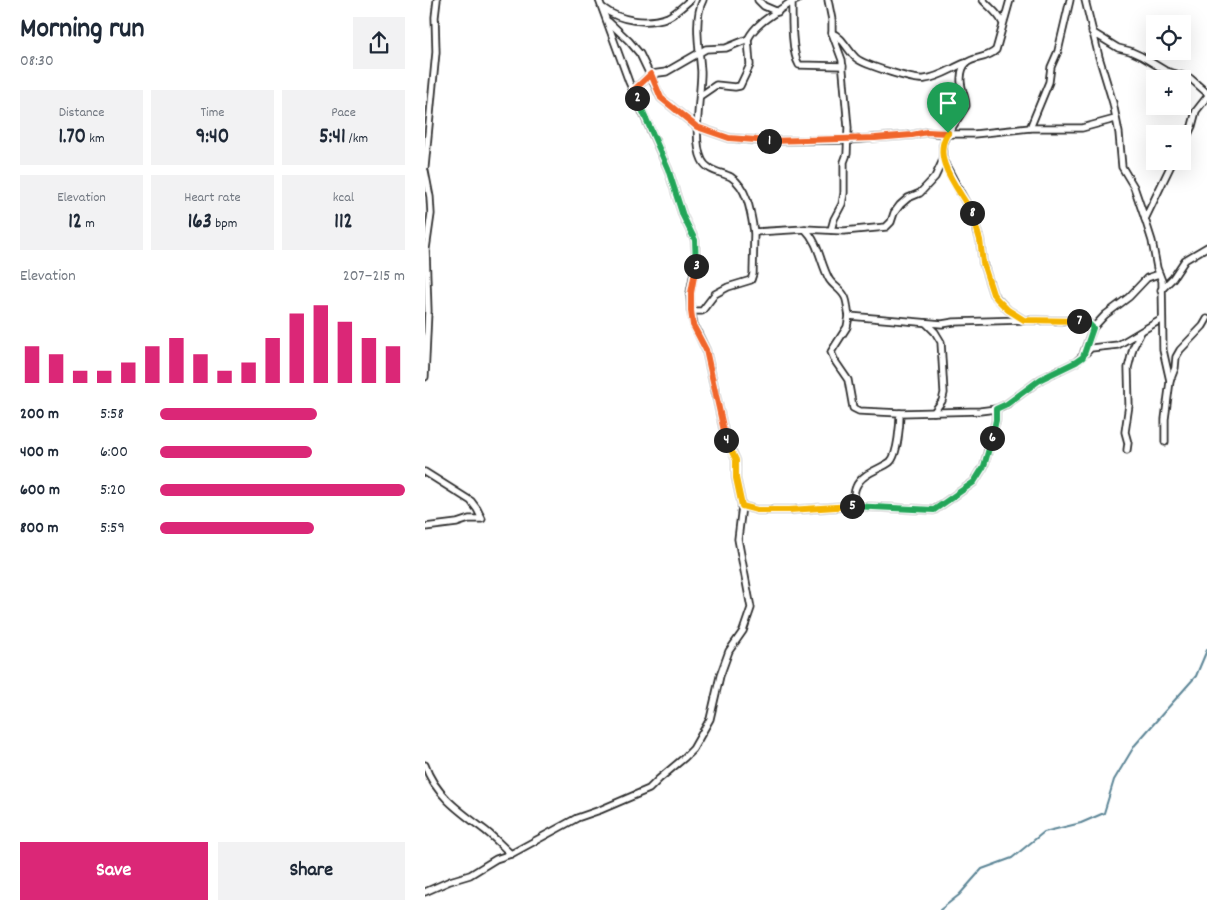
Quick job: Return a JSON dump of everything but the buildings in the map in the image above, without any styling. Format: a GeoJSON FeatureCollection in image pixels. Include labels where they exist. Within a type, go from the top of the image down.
{"type":"FeatureCollection","features":[{"type":"Feature","properties":{"kind":"street"},"geometry":{"type":"LineString","coordinates":[[425,166],[436,52],[435,18],[437,0]]}},
{"type":"Feature","properties":{"kind":"street"},"geometry":{"type":"LineString","coordinates":[[425,892],[470,875],[577,818],[649,789],[685,758],[693,749],[710,719],[720,676],[729,651],[743,631],[751,608],[738,539],[742,506],[736,478],[736,460],[725,436],[706,350],[693,325],[691,293],[696,262],[695,240],[683,216],[668,169],[633,91],[599,0]]}},
{"type":"Feature","properties":{"kind":"street"},"geometry":{"type":"LineString","coordinates":[[602,6],[611,14],[621,18],[650,20],[667,17],[678,11],[690,0]]}},
{"type":"Feature","properties":{"kind":"street"},"geometry":{"type":"LineString","coordinates":[[691,311],[702,311],[715,294],[728,287],[751,280],[753,274],[754,232],[748,204],[741,187],[731,178],[706,166],[701,160],[697,127],[701,72],[699,12],[703,0]]}},
{"type":"Feature","properties":{"kind":"street"},"geometry":{"type":"LineString","coordinates":[[758,0],[764,6],[778,12]]}},
{"type":"Feature","properties":{"kind":"street"},"geometry":{"type":"LineString","coordinates":[[700,96],[717,85],[739,86],[750,65],[748,39],[752,31],[793,0]]}},
{"type":"Feature","properties":{"kind":"street"},"geometry":{"type":"LineString","coordinates":[[793,0],[793,38],[799,65],[843,66]]}},
{"type":"Feature","properties":{"kind":"street"},"geometry":{"type":"LineString","coordinates":[[828,0],[832,20],[832,33],[843,66],[848,140],[847,154],[844,162],[842,204],[834,219],[831,230]]}},
{"type":"Feature","properties":{"kind":"street"},"geometry":{"type":"LineString","coordinates":[[983,0],[1001,18],[1002,22]]}},
{"type":"Feature","properties":{"kind":"street"},"geometry":{"type":"LineString","coordinates":[[832,33],[837,35],[853,56],[862,62],[915,79],[925,79],[993,53],[996,50],[1002,22],[1010,0]]}},
{"type":"Feature","properties":{"kind":"street"},"geometry":{"type":"LineString","coordinates":[[1030,128],[1049,82],[1051,67],[1058,51],[1070,0]]}},
{"type":"Feature","properties":{"kind":"street"},"geometry":{"type":"LineString","coordinates":[[1085,0],[1092,32],[1110,90],[1119,133],[1122,167],[1134,187],[1145,219],[1161,281],[1163,350],[1170,381]]}},
{"type":"Feature","properties":{"kind":"street"},"geometry":{"type":"LineString","coordinates":[[608,21],[629,40],[640,54],[661,98],[697,127],[729,138],[745,140],[848,140],[927,132],[974,134],[1030,128],[1082,128],[1115,119]]}},
{"type":"Feature","properties":{"kind":"street"},"geometry":{"type":"LineString","coordinates":[[1092,32],[1118,48],[1141,56],[1166,71],[1190,78],[1207,93]]}},
{"type":"Feature","properties":{"kind":"street"},"geometry":{"type":"LineString","coordinates":[[633,91],[651,74],[666,72],[699,52],[706,49],[726,48],[748,39]]}},
{"type":"Feature","properties":{"kind":"street"},"geometry":{"type":"LineString","coordinates":[[754,232],[805,229],[844,231],[886,227],[891,222],[894,213],[900,205],[908,198],[920,193],[935,177],[943,160],[943,145],[948,133],[966,106],[961,86],[962,68],[965,63]]}},
{"type":"Feature","properties":{"kind":"street"},"geometry":{"type":"LineString","coordinates":[[1191,128],[1196,111],[1207,98]]}},
{"type":"Feature","properties":{"kind":"street"},"geometry":{"type":"LineString","coordinates":[[943,160],[972,214],[980,240],[983,263],[993,294],[1008,310],[1024,320]]}},
{"type":"Feature","properties":{"kind":"street"},"geometry":{"type":"LineString","coordinates":[[1145,219],[1169,170]]}},
{"type":"Feature","properties":{"kind":"street"},"geometry":{"type":"LineString","coordinates":[[425,171],[431,214],[426,249],[428,311],[425,377]]}},
{"type":"Feature","properties":{"kind":"street"},"geometry":{"type":"LineString","coordinates":[[805,229],[815,242],[822,265],[829,279],[840,289],[845,297],[849,316],[847,327],[831,352],[835,361],[849,380],[853,408],[859,411],[900,413],[996,409],[1007,404],[1041,379],[1070,366],[1083,357],[1091,348],[1118,345],[1162,319]]}},
{"type":"Feature","properties":{"kind":"street"},"geometry":{"type":"LineString","coordinates":[[1161,290],[1173,278],[1185,260],[1207,247]]}},
{"type":"Feature","properties":{"kind":"street"},"geometry":{"type":"LineString","coordinates":[[1083,357],[1093,328],[1105,315],[1135,292],[1143,281],[1159,274]]}},
{"type":"Feature","properties":{"kind":"street"},"geometry":{"type":"LineString","coordinates":[[849,316],[926,323],[1024,320],[1080,321],[1087,322],[1093,328]]}},
{"type":"Feature","properties":{"kind":"street"},"geometry":{"type":"LineString","coordinates":[[1165,442],[1165,419],[1170,381],[1175,368],[1176,357],[1207,319]]}},
{"type":"Feature","properties":{"kind":"street"},"geometry":{"type":"LineString","coordinates":[[926,323],[941,342],[944,394],[942,401],[934,412]]}},
{"type":"Feature","properties":{"kind":"street"},"geometry":{"type":"LineString","coordinates":[[1127,450],[1128,443],[1125,432],[1129,405],[1129,368],[1133,348],[1141,332]]}},
{"type":"Feature","properties":{"kind":"street"},"geometry":{"type":"LineString","coordinates":[[742,506],[757,510],[852,506],[930,510],[943,504],[974,482],[984,466],[996,420],[996,409]]}},
{"type":"Feature","properties":{"kind":"street"},"geometry":{"type":"LineString","coordinates":[[852,506],[856,486],[871,471],[891,461],[899,431],[900,413]]}},
{"type":"Feature","properties":{"kind":"street"},"geometry":{"type":"LineString","coordinates":[[425,472],[471,502],[482,519],[469,519],[457,523],[425,527]]}},
{"type":"Feature","properties":{"kind":"street"},"geometry":{"type":"LineString","coordinates":[[425,765],[427,773],[455,808],[482,828],[511,854]]}},
{"type":"Feature","properties":{"kind":"waterway"},"geometry":{"type":"LineString","coordinates":[[940,910],[959,895],[982,869],[1012,858],[1044,832],[1081,823],[1104,813],[1114,780],[1135,745],[1196,676],[1207,650]]}},
{"type":"Feature","properties":{"kind":"route"},"geometry":{"type":"LineString","coordinates":[[651,74],[661,98],[686,119],[697,127],[729,138],[764,141],[848,140],[903,136],[922,132],[948,133],[943,145],[943,160],[972,214],[980,240],[983,263],[993,294],[1008,310],[1024,320],[1087,322],[1093,328],[1083,357],[1070,366],[1034,383],[1029,389],[996,409],[996,420],[984,466],[974,482],[934,510],[852,506],[757,510],[742,506],[736,478],[736,460],[725,436],[706,350],[693,325],[690,303],[696,262],[695,240],[683,216],[668,169],[653,132],[633,91],[651,74]]}}]}
